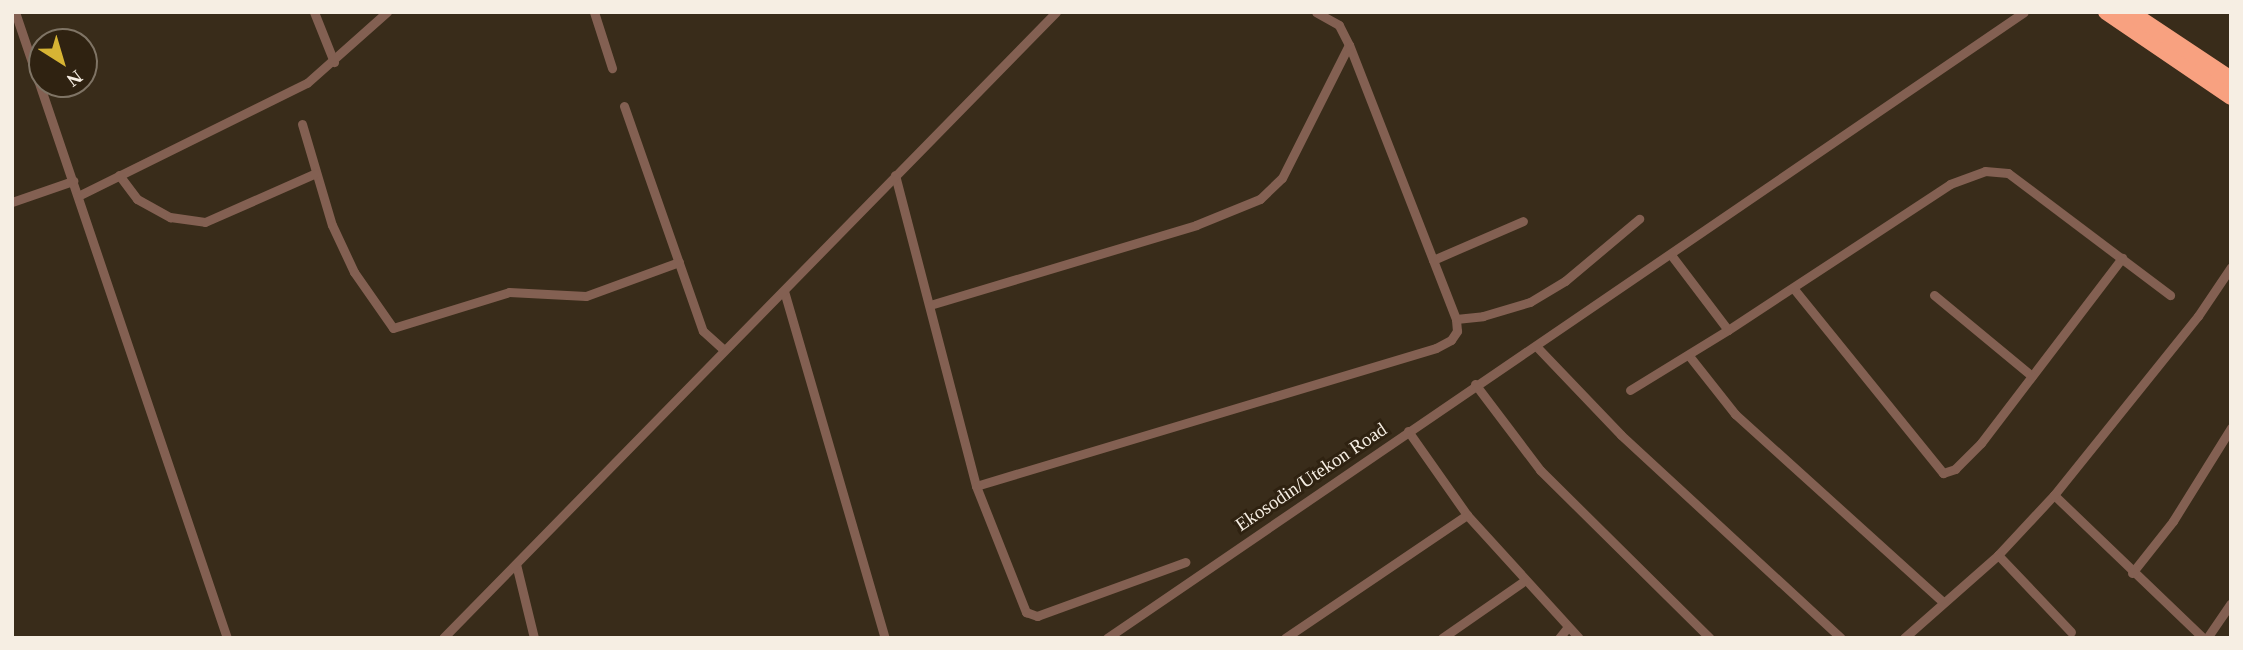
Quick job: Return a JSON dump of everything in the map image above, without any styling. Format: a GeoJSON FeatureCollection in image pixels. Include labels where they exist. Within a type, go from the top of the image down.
{"type":"FeatureCollection","features":[{"type":"Feature","properties":{"kind":"highway"},"geometry":{"type":"LineString","coordinates":[[2106,12],[2212,75],[2231,79]]}},
{"type":"Feature","properties":{"kind":"highway"},"geometry":{"type":"LineString","coordinates":[[2130,12],[2212,75],[2231,97]]}},
{"type":"Feature","properties":{"kind":"street"},"geometry":{"type":"LineString","coordinates":[[15,12],[226,638]]}},
{"type":"Feature","properties":{"kind":"street"},"geometry":{"type":"LineString","coordinates":[[314,12],[334,62]]}},
{"type":"Feature","properties":{"kind":"street"},"geometry":{"type":"LineString","coordinates":[[78,196],[307,83],[334,62],[387,12]]}},
{"type":"Feature","properties":{"kind":"street"},"geometry":{"type":"LineString","coordinates":[[594,12],[611,68]]}},
{"type":"Feature","properties":{"kind":"street"},"geometry":{"type":"LineString","coordinates":[[443,638],[723,349],[1056,12]]}},
{"type":"Feature","properties":{"kind":"street"},"geometry":{"type":"LineString","coordinates":[[976,486],[1436,348],[1457,331],[1456,319],[1349,45],[1339,25],[1316,12]]}},
{"type":"Feature","properties":{"kind":"street","name":"Ekosodin/Utekon Road"},"geometry":{"type":"LineString","coordinates":[[1107,638],[1475,384],[1671,255],[2024,12]]}},
{"type":"Feature","properties":{"kind":"street"},"geometry":{"type":"LineString","coordinates":[[930,305],[1196,225],[1260,199],[1282,178],[1349,45]]}},
{"type":"Feature","properties":{"kind":"street"},"geometry":{"type":"LineString","coordinates":[[624,106],[704,331],[723,349]]}},
{"type":"Feature","properties":{"kind":"street"},"geometry":{"type":"LineString","coordinates":[[302,124],[316,173],[354,272],[393,328],[509,292],[586,296],[679,262]]}},
{"type":"Feature","properties":{"kind":"street"},"geometry":{"type":"LineString","coordinates":[[1630,390],[1690,357],[1950,184],[1986,171],[2008,173],[2171,295]]}},
{"type":"Feature","properties":{"kind":"street"},"geometry":{"type":"LineString","coordinates":[[119,175],[137,199],[159,211],[205,222],[316,173]]}},
{"type":"Feature","properties":{"kind":"street"},"geometry":{"type":"LineString","coordinates":[[895,175],[976,486],[1030,617],[1185,562]]}},
{"type":"Feature","properties":{"kind":"street"},"geometry":{"type":"LineString","coordinates":[[12,202],[73,181]]}},
{"type":"Feature","properties":{"kind":"street"},"geometry":{"type":"LineString","coordinates":[[1456,319],[1483,316],[1530,302],[1564,281],[1639,219]]}},
{"type":"Feature","properties":{"kind":"street"},"geometry":{"type":"LineString","coordinates":[[1433,260],[1523,221]]}},
{"type":"Feature","properties":{"kind":"street"},"geometry":{"type":"LineString","coordinates":[[1671,255],[1728,330]]}},
{"type":"Feature","properties":{"kind":"street"},"geometry":{"type":"LineString","coordinates":[[1794,289],[1943,473],[1962,463],[2122,258]]}},
{"type":"Feature","properties":{"kind":"street"},"geometry":{"type":"LineString","coordinates":[[1904,638],[1942,601],[1998,555],[2054,495],[2198,316],[2231,267]]}},
{"type":"Feature","properties":{"kind":"street"},"geometry":{"type":"LineString","coordinates":[[783,291],[885,638]]}},
{"type":"Feature","properties":{"kind":"street"},"geometry":{"type":"LineString","coordinates":[[1934,295],[2032,376]]}},
{"type":"Feature","properties":{"kind":"street"},"geometry":{"type":"LineString","coordinates":[[1536,346],[1621,435],[1841,638]]}},
{"type":"Feature","properties":{"kind":"street"},"geometry":{"type":"LineString","coordinates":[[1690,357],[1734,414],[1942,601]]}},
{"type":"Feature","properties":{"kind":"street"},"geometry":{"type":"LineString","coordinates":[[1475,384],[1540,470],[1710,638]]}},
{"type":"Feature","properties":{"kind":"street"},"geometry":{"type":"LineString","coordinates":[[2132,573],[2174,522],[2231,428]]}},
{"type":"Feature","properties":{"kind":"street"},"geometry":{"type":"LineString","coordinates":[[1408,432],[1467,515],[1579,638]]}},
{"type":"Feature","properties":{"kind":"street"},"geometry":{"type":"LineString","coordinates":[[2054,495],[2132,573],[2205,638],[2231,603]]}},
{"type":"Feature","properties":{"kind":"street"},"geometry":{"type":"LineString","coordinates":[[1285,638],[1467,515]]}},
{"type":"Feature","properties":{"kind":"street"},"geometry":{"type":"LineString","coordinates":[[1998,555],[2071,632]]}},
{"type":"Feature","properties":{"kind":"street"},"geometry":{"type":"LineString","coordinates":[[516,564],[534,638]]}},
{"type":"Feature","properties":{"kind":"street"},"geometry":{"type":"LineString","coordinates":[[1442,638],[1524,580]]}},
{"type":"Feature","properties":{"kind":"street"},"geometry":{"type":"LineString","coordinates":[[1559,638],[1567,627]]}}]}
